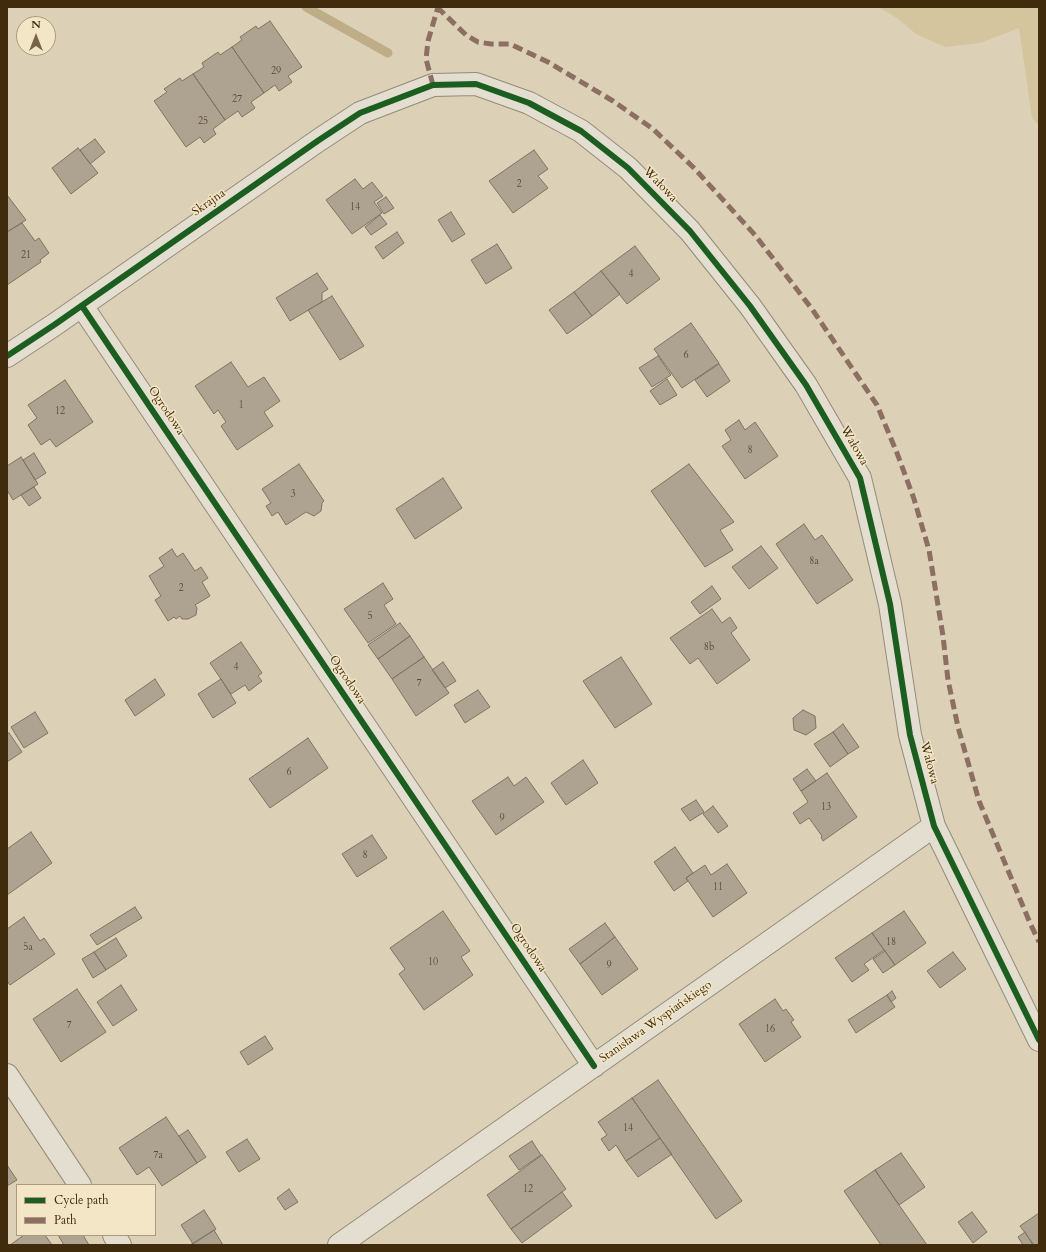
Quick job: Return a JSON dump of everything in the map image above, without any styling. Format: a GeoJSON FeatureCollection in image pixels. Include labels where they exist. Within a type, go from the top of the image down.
{"type":"FeatureCollection","features":[{"type":"Feature","properties":{"kind":"street","name":"Wałowa"},"geometry":{"type":"LineString","coordinates":[[433,85],[476,84],[529,103],[581,131],[628,168],[690,231],[750,306],[806,385],[860,478],[890,604],[910,735],[934,826],[1039,1040]]}},
{"type":"Feature","properties":{"kind":"street","name":"Skrajna"},"geometry":{"type":"LineString","coordinates":[[7,356],[82,306],[319,140],[360,113],[433,85]]}},
{"type":"Feature","properties":{"kind":"street","name":"Ogrodowa"},"geometry":{"type":"LineString","coordinates":[[82,306],[594,1066]]}},
{"type":"Feature","properties":{"kind":"street","name":"Stanisława Wyspiańskiego"},"geometry":{"type":"LineString","coordinates":[[340,1245],[934,826]]}},
{"type":"Feature","properties":{"kind":"street"},"geometry":{"type":"LineString","coordinates":[[7,1075],[79,1184]]}},
{"type":"Feature","properties":{"kind":"street"},"geometry":{"type":"LineString","coordinates":[[115,1236],[120,1245]]}},
{"type":"Feature","properties":{"kind":"shaded area"},"geometry":{"type":"Polygon","coordinates":[[[878,7],[1039,7],[1039,126],[1032,118],[1019,28],[980,43],[945,47],[916,34],[897,18],[878,7]]]}},
{"type":"Feature","properties":{"kind":"building"},"geometry":{"type":"Polygon","coordinates":[[[270,21],[302,67],[288,76],[292,82],[279,91],[275,85],[264,93],[232,47],[242,40],[240,37],[256,26],[258,29],[270,21]]]}},
{"type":"Feature","properties":{"kind":"building"},"geometry":{"type":"Polygon","coordinates":[[[232,47],[264,93],[251,102],[255,108],[242,117],[238,111],[225,120],[193,74],[204,67],[202,63],[218,52],[220,55],[232,47]]]}},
{"type":"Feature","properties":{"kind":"building"},"geometry":{"type":"Polygon","coordinates":[[[193,74],[225,120],[213,129],[216,134],[204,143],[200,137],[186,147],[154,101],[167,92],[164,89],[180,78],[182,81],[193,74]]]}},
{"type":"Feature","properties":{"kind":"building"},"geometry":{"type":"Polygon","coordinates":[[[95,139],[105,152],[90,164],[80,150],[95,139]]]}},
{"type":"Feature","properties":{"kind":"building"},"geometry":{"type":"Polygon","coordinates":[[[78,148],[98,173],[71,194],[52,168],[78,148]]]}},
{"type":"Feature","properties":{"kind":"building"},"geometry":{"type":"Polygon","coordinates":[[[534,150],[548,169],[538,176],[548,188],[513,213],[489,181],[534,150]]]}},
{"type":"Feature","properties":{"kind":"building"},"geometry":{"type":"Polygon","coordinates":[[[355,179],[363,189],[372,182],[383,196],[374,202],[382,213],[352,234],[326,200],[355,179]]]}},
{"type":"Feature","properties":{"kind":"building"},"geometry":{"type":"Polygon","coordinates":[[[7,195],[26,220],[7,232],[7,195]]]}},
{"type":"Feature","properties":{"kind":"building"},"geometry":{"type":"Polygon","coordinates":[[[386,197],[394,208],[384,214],[377,203],[386,197]]]}},
{"type":"Feature","properties":{"kind":"building"},"geometry":{"type":"Polygon","coordinates":[[[451,212],[465,234],[452,242],[438,220],[451,212]]]}},
{"type":"Feature","properties":{"kind":"building"},"geometry":{"type":"Polygon","coordinates":[[[380,215],[387,224],[371,235],[365,227],[380,215]]]}},
{"type":"Feature","properties":{"kind":"building"},"geometry":{"type":"Polygon","coordinates":[[[22,223],[35,241],[39,238],[49,253],[40,260],[41,262],[7,285],[7,232],[22,223]]]}},
{"type":"Feature","properties":{"kind":"building"},"geometry":{"type":"Polygon","coordinates":[[[397,232],[404,243],[383,259],[375,247],[397,232]]]}},
{"type":"Feature","properties":{"kind":"building"},"geometry":{"type":"Polygon","coordinates":[[[497,244],[512,268],[486,284],[471,260],[497,244]]]}},
{"type":"Feature","properties":{"kind":"building"},"geometry":{"type":"Polygon","coordinates":[[[635,246],[660,279],[627,304],[601,271],[635,246]]]}},
{"type":"Feature","properties":{"kind":"building"},"geometry":{"type":"Polygon","coordinates":[[[601,271],[620,294],[592,316],[574,292],[601,271]]]}},
{"type":"Feature","properties":{"kind":"building"},"geometry":{"type":"Polygon","coordinates":[[[317,273],[328,289],[322,293],[322,302],[290,321],[276,298],[317,273]]]}},
{"type":"Feature","properties":{"kind":"building"},"geometry":{"type":"Polygon","coordinates":[[[574,292],[592,316],[567,334],[549,310],[574,292]]]}},
{"type":"Feature","properties":{"kind":"building"},"geometry":{"type":"Polygon","coordinates":[[[332,296],[364,346],[340,360],[308,310],[332,296]]]}},
{"type":"Feature","properties":{"kind":"building"},"geometry":{"type":"Polygon","coordinates":[[[691,323],[719,363],[682,388],[654,349],[691,323]]]}},
{"type":"Feature","properties":{"kind":"building"},"geometry":{"type":"Polygon","coordinates":[[[658,356],[671,375],[652,387],[639,368],[658,356]]]}},
{"type":"Feature","properties":{"kind":"building"},"geometry":{"type":"Polygon","coordinates":[[[231,362],[248,387],[264,377],[280,401],[264,412],[273,426],[237,450],[221,426],[226,422],[218,410],[214,414],[195,386],[231,362]]]}},
{"type":"Feature","properties":{"kind":"building"},"geometry":{"type":"Polygon","coordinates":[[[719,364],[730,381],[707,397],[695,380],[719,364]]]}},
{"type":"Feature","properties":{"kind":"building"},"geometry":{"type":"Polygon","coordinates":[[[667,379],[677,395],[660,405],[650,391],[667,379]]]}},
{"type":"Feature","properties":{"kind":"building"},"geometry":{"type":"Polygon","coordinates":[[[65,380],[93,422],[56,447],[50,439],[41,445],[28,425],[37,418],[28,405],[65,380]]]}},
{"type":"Feature","properties":{"kind":"building"},"geometry":{"type":"Polygon","coordinates":[[[739,420],[745,430],[755,422],[778,456],[745,479],[722,446],[731,440],[725,430],[739,420]]]}},
{"type":"Feature","properties":{"kind":"building"},"geometry":{"type":"Polygon","coordinates":[[[34,453],[46,473],[35,480],[23,460],[34,453]]]}},
{"type":"Feature","properties":{"kind":"building"},"geometry":{"type":"Polygon","coordinates":[[[21,457],[38,484],[13,500],[7,490],[7,466],[21,457]]]}},
{"type":"Feature","properties":{"kind":"building"},"geometry":{"type":"Polygon","coordinates":[[[299,464],[324,501],[322,503],[321,511],[314,516],[306,512],[286,525],[278,512],[272,516],[266,506],[271,503],[262,489],[299,464]]]}},
{"type":"Feature","properties":{"kind":"building"},"geometry":{"type":"Polygon","coordinates":[[[689,464],[734,522],[720,530],[733,550],[705,567],[651,491],[689,464]]]}},
{"type":"Feature","properties":{"kind":"building"},"geometry":{"type":"Polygon","coordinates":[[[443,478],[462,508],[415,539],[396,509],[443,478]]]}},
{"type":"Feature","properties":{"kind":"building"},"geometry":{"type":"Polygon","coordinates":[[[34,487],[41,498],[29,506],[21,495],[34,487]]]}},
{"type":"Feature","properties":{"kind":"building"},"geometry":{"type":"Polygon","coordinates":[[[804,524],[815,540],[822,535],[853,580],[817,604],[776,544],[804,524]]]}},
{"type":"Feature","properties":{"kind":"building"},"geometry":{"type":"Polygon","coordinates":[[[761,546],[778,568],[749,589],[732,567],[761,546]]]}},
{"type":"Feature","properties":{"kind":"building"},"geometry":{"type":"Polygon","coordinates":[[[172,549],[177,557],[183,553],[195,571],[201,567],[208,578],[202,582],[210,596],[195,605],[197,608],[196,615],[188,619],[182,619],[180,616],[176,619],[174,617],[168,621],[155,600],[161,596],[149,576],[164,566],[159,558],[172,549]]]}},
{"type":"Feature","properties":{"kind":"building"},"geometry":{"type":"Polygon","coordinates":[[[383,583],[393,599],[384,605],[396,624],[368,643],[344,609],[383,583]]]}},
{"type":"Feature","properties":{"kind":"building"},"geometry":{"type":"Polygon","coordinates":[[[712,586],[721,599],[700,614],[691,602],[712,586]]]}},
{"type":"Feature","properties":{"kind":"building"},"geometry":{"type":"Polygon","coordinates":[[[712,609],[722,623],[730,617],[737,628],[731,633],[750,660],[717,684],[698,658],[690,664],[670,638],[712,609]]]}},
{"type":"Feature","properties":{"kind":"building"},"geometry":{"type":"Polygon","coordinates":[[[400,623],[410,636],[378,659],[368,645],[400,623]]]}},
{"type":"Feature","properties":{"kind":"building"},"geometry":{"type":"Polygon","coordinates":[[[410,636],[424,657],[392,679],[378,659],[410,636]]]}},
{"type":"Feature","properties":{"kind":"building"},"geometry":{"type":"Polygon","coordinates":[[[241,642],[262,673],[258,676],[262,681],[249,691],[245,685],[231,694],[210,663],[241,642]]]}},
{"type":"Feature","properties":{"kind":"building"},"geometry":{"type":"Polygon","coordinates":[[[424,657],[449,693],[416,716],[392,679],[424,657]]]}},
{"type":"Feature","properties":{"kind":"building"},"geometry":{"type":"Polygon","coordinates":[[[621,657],[652,704],[615,728],[583,681],[621,657]]]}},
{"type":"Feature","properties":{"kind":"building"},"geometry":{"type":"Polygon","coordinates":[[[443,662],[456,681],[445,688],[432,670],[443,662]]]}},
{"type":"Feature","properties":{"kind":"building"},"geometry":{"type":"Polygon","coordinates":[[[155,679],[165,695],[135,716],[125,700],[155,679]]]}},
{"type":"Feature","properties":{"kind":"building"},"geometry":{"type":"Polygon","coordinates":[[[221,679],[236,703],[213,718],[198,694],[221,679]]]}},
{"type":"Feature","properties":{"kind":"building"},"geometry":{"type":"Polygon","coordinates":[[[478,690],[490,707],[465,723],[454,705],[478,690]]]}},
{"type":"Feature","properties":{"kind":"building"},"geometry":{"type":"Polygon","coordinates":[[[803,710],[815,716],[816,728],[806,735],[794,730],[793,718],[803,710]]]}},
{"type":"Feature","properties":{"kind":"building"},"geometry":{"type":"Polygon","coordinates":[[[35,712],[48,733],[24,748],[11,727],[35,712]]]}},
{"type":"Feature","properties":{"kind":"building"},"geometry":{"type":"Polygon","coordinates":[[[843,724],[859,747],[848,754],[833,732],[843,724]]]}},
{"type":"Feature","properties":{"kind":"building"},"geometry":{"type":"Polygon","coordinates":[[[833,732],[848,754],[830,767],[814,744],[833,732]]]}},
{"type":"Feature","properties":{"kind":"building"},"geometry":{"type":"Polygon","coordinates":[[[9,733],[22,752],[7,762],[7,734],[9,733]]]}},
{"type":"Feature","properties":{"kind":"building"},"geometry":{"type":"Polygon","coordinates":[[[308,738],[328,768],[270,808],[249,779],[308,738]]]}},
{"type":"Feature","properties":{"kind":"building"},"geometry":{"type":"Polygon","coordinates":[[[583,760],[598,783],[566,805],[551,783],[583,760]]]}},
{"type":"Feature","properties":{"kind":"building"},"geometry":{"type":"Polygon","coordinates":[[[807,769],[816,781],[801,791],[793,779],[807,769]]]}},
{"type":"Feature","properties":{"kind":"building"},"geometry":{"type":"Polygon","coordinates":[[[827,773],[857,817],[823,841],[822,836],[809,818],[800,824],[793,813],[808,802],[801,791],[827,773]]]}},
{"type":"Feature","properties":{"kind":"building"},"geometry":{"type":"Polygon","coordinates":[[[508,777],[514,786],[526,777],[544,802],[496,835],[472,801],[508,777]]]}},
{"type":"Feature","properties":{"kind":"building"},"geometry":{"type":"Polygon","coordinates":[[[696,800],[704,812],[690,821],[681,809],[696,800]]]}},
{"type":"Feature","properties":{"kind":"building"},"geometry":{"type":"Polygon","coordinates":[[[713,806],[728,826],[718,833],[703,814],[713,806]]]}},
{"type":"Feature","properties":{"kind":"building"},"geometry":{"type":"Polygon","coordinates":[[[31,832],[52,863],[7,895],[7,849],[31,832]]]}},
{"type":"Feature","properties":{"kind":"building"},"geometry":{"type":"Polygon","coordinates":[[[372,835],[387,858],[357,877],[342,854],[372,835]]]}},
{"type":"Feature","properties":{"kind":"building"},"geometry":{"type":"Polygon","coordinates":[[[675,847],[693,873],[686,878],[688,881],[674,891],[654,862],[675,847]]]}},
{"type":"Feature","properties":{"kind":"building"},"geometry":{"type":"Polygon","coordinates":[[[727,864],[747,893],[713,917],[686,878],[705,865],[711,875],[727,864]]]}},
{"type":"Feature","properties":{"kind":"building"},"geometry":{"type":"Polygon","coordinates":[[[135,907],[142,918],[97,945],[90,935],[135,907]]]}},
{"type":"Feature","properties":{"kind":"building"},"geometry":{"type":"Polygon","coordinates":[[[443,911],[470,951],[461,957],[473,975],[424,1010],[399,974],[405,969],[390,948],[443,911]]]}},
{"type":"Feature","properties":{"kind":"building"},"geometry":{"type":"Polygon","coordinates":[[[904,911],[926,943],[895,965],[872,933],[904,911]]]}},
{"type":"Feature","properties":{"kind":"building"},"geometry":{"type":"Polygon","coordinates":[[[24,917],[40,941],[44,938],[55,954],[10,985],[7,981],[7,929],[24,917]]]}},
{"type":"Feature","properties":{"kind":"building"},"geometry":{"type":"Polygon","coordinates":[[[605,923],[615,937],[580,964],[569,949],[605,923]]]}},
{"type":"Feature","properties":{"kind":"building"},"geometry":{"type":"Polygon","coordinates":[[[872,933],[884,950],[864,964],[869,970],[852,982],[835,958],[872,933]]]}},
{"type":"Feature","properties":{"kind":"building"},"geometry":{"type":"Polygon","coordinates":[[[615,937],[638,969],[602,995],[580,964],[615,937]]]}},
{"type":"Feature","properties":{"kind":"building"},"geometry":{"type":"Polygon","coordinates":[[[116,938],[127,956],[106,970],[94,952],[116,938]]]}},
{"type":"Feature","properties":{"kind":"building"},"geometry":{"type":"Polygon","coordinates":[[[885,951],[895,965],[883,973],[873,959],[885,951]]]}},
{"type":"Feature","properties":{"kind":"building"},"geometry":{"type":"Polygon","coordinates":[[[94,952],[106,970],[93,978],[82,959],[94,952]]]}},
{"type":"Feature","properties":{"kind":"building"},"geometry":{"type":"Polygon","coordinates":[[[953,952],[966,969],[940,988],[927,971],[953,952]]]}},
{"type":"Feature","properties":{"kind":"building"},"geometry":{"type":"Polygon","coordinates":[[[121,985],[137,1010],[113,1026],[97,1002],[121,985]]]}},
{"type":"Feature","properties":{"kind":"building"},"geometry":{"type":"Polygon","coordinates":[[[77,989],[106,1032],[61,1062],[33,1019],[77,989]]]}},
{"type":"Feature","properties":{"kind":"building"},"geometry":{"type":"Polygon","coordinates":[[[892,991],[896,998],[891,1002],[887,995],[892,991]]]}},
{"type":"Feature","properties":{"kind":"building"},"geometry":{"type":"Polygon","coordinates":[[[887,995],[895,1007],[856,1033],[848,1020],[887,995]]]}},
{"type":"Feature","properties":{"kind":"building"},"geometry":{"type":"Polygon","coordinates":[[[775,999],[783,1011],[786,1009],[794,1020],[791,1022],[801,1037],[765,1062],[739,1024],[775,999]]]}},
{"type":"Feature","properties":{"kind":"building"},"geometry":{"type":"Polygon","coordinates":[[[265,1036],[273,1049],[248,1065],[240,1052],[265,1036]]]}},
{"type":"Feature","properties":{"kind":"building"},"geometry":{"type":"Polygon","coordinates":[[[658,1080],[742,1201],[716,1219],[632,1098],[658,1080]]]}},
{"type":"Feature","properties":{"kind":"building"},"geometry":{"type":"Polygon","coordinates":[[[632,1098],[660,1138],[626,1161],[616,1145],[609,1151],[601,1139],[607,1135],[598,1122],[632,1098]]]}},
{"type":"Feature","properties":{"kind":"building"},"geometry":{"type":"Polygon","coordinates":[[[166,1117],[197,1163],[162,1186],[149,1167],[137,1175],[119,1148],[166,1117]]]}},
{"type":"Feature","properties":{"kind":"building"},"geometry":{"type":"Polygon","coordinates":[[[188,1130],[206,1157],[197,1163],[179,1136],[188,1130]]]}},
{"type":"Feature","properties":{"kind":"building"},"geometry":{"type":"Polygon","coordinates":[[[660,1138],[672,1154],[638,1177],[626,1161],[660,1138]]]}},
{"type":"Feature","properties":{"kind":"building"},"geometry":{"type":"Polygon","coordinates":[[[247,1139],[260,1159],[239,1172],[226,1152],[247,1139]]]}},
{"type":"Feature","properties":{"kind":"building"},"geometry":{"type":"Polygon","coordinates":[[[532,1141],[541,1155],[519,1170],[509,1156],[532,1141]]]}},
{"type":"Feature","properties":{"kind":"building"},"geometry":{"type":"Polygon","coordinates":[[[901,1153],[925,1187],[899,1205],[875,1170],[901,1153]]]}},
{"type":"Feature","properties":{"kind":"building"},"geometry":{"type":"Polygon","coordinates":[[[542,1155],[566,1189],[511,1229],[487,1195],[542,1155]]]}},
{"type":"Feature","properties":{"kind":"building"},"geometry":{"type":"Polygon","coordinates":[[[7,1165],[17,1180],[7,1186],[7,1165]]]}},
{"type":"Feature","properties":{"kind":"building"},"geometry":{"type":"Polygon","coordinates":[[[875,1170],[927,1245],[881,1245],[844,1191],[875,1170]]]}},
{"type":"Feature","properties":{"kind":"building"},"geometry":{"type":"Polygon","coordinates":[[[289,1189],[298,1202],[285,1210],[277,1198],[289,1189]]]}},
{"type":"Feature","properties":{"kind":"building"},"geometry":{"type":"Polygon","coordinates":[[[562,1192],[572,1206],[522,1243],[511,1229],[562,1192]]]}},
{"type":"Feature","properties":{"kind":"building"},"geometry":{"type":"Polygon","coordinates":[[[204,1210],[216,1229],[193,1244],[181,1225],[204,1210]]]}},
{"type":"Feature","properties":{"kind":"building"},"geometry":{"type":"Polygon","coordinates":[[[972,1212],[987,1232],[973,1243],[958,1222],[972,1212]]]}},
{"type":"Feature","properties":{"kind":"building"},"geometry":{"type":"Polygon","coordinates":[[[1039,1213],[1039,1245],[1034,1245],[1020,1226],[1039,1213]]]}},
{"type":"Feature","properties":{"kind":"building"},"geometry":{"type":"Polygon","coordinates":[[[214,1230],[223,1245],[190,1245],[214,1230]]]}},
{"type":"Feature","properties":{"kind":"building"},"geometry":{"type":"Polygon","coordinates":[[[1025,1232],[1033,1245],[1023,1245],[1018,1237],[1025,1232]]]}},
{"type":"Feature","properties":{"kind":"building"},"geometry":{"type":"Polygon","coordinates":[[[23,1236],[46,1236],[52,1245],[10,1245],[23,1236]]]}},
{"type":"Feature","properties":{"kind":"building"},"geometry":{"type":"Polygon","coordinates":[[[59,1236],[84,1236],[89,1245],[64,1245],[59,1236]]]}},
{"type":"Feature","properties":{"kind":"waterway"},"geometry":{"type":"LineString","coordinates":[[306,7],[388,53]]}},
{"type":"Feature","properties":{"kind":"marked path"},"geometry":{"type":"LineString","coordinates":[[437,7],[466,35],[478,42],[510,44],[548,62],[613,101],[653,129],[694,168],[755,235],[812,309],[877,405],[914,499],[929,550],[943,636],[948,680],[958,727],[979,801],[1039,942]]}},
{"type":"Feature","properties":{"kind":"marked path"},"geometry":{"type":"LineString","coordinates":[[433,85],[426,59],[428,41],[438,7]]}},
{"type":"Feature","properties":{"kind":"cycle path"},"geometry":{"type":"LineString","coordinates":[[7,356],[360,113],[433,85],[476,84],[529,103],[581,131],[628,168],[690,231],[750,306],[806,385],[860,478],[890,604],[910,735],[934,826],[1039,1040]]}},
{"type":"Feature","properties":{"kind":"cycle path"},"geometry":{"type":"LineString","coordinates":[[82,306],[594,1066]]}}]}
